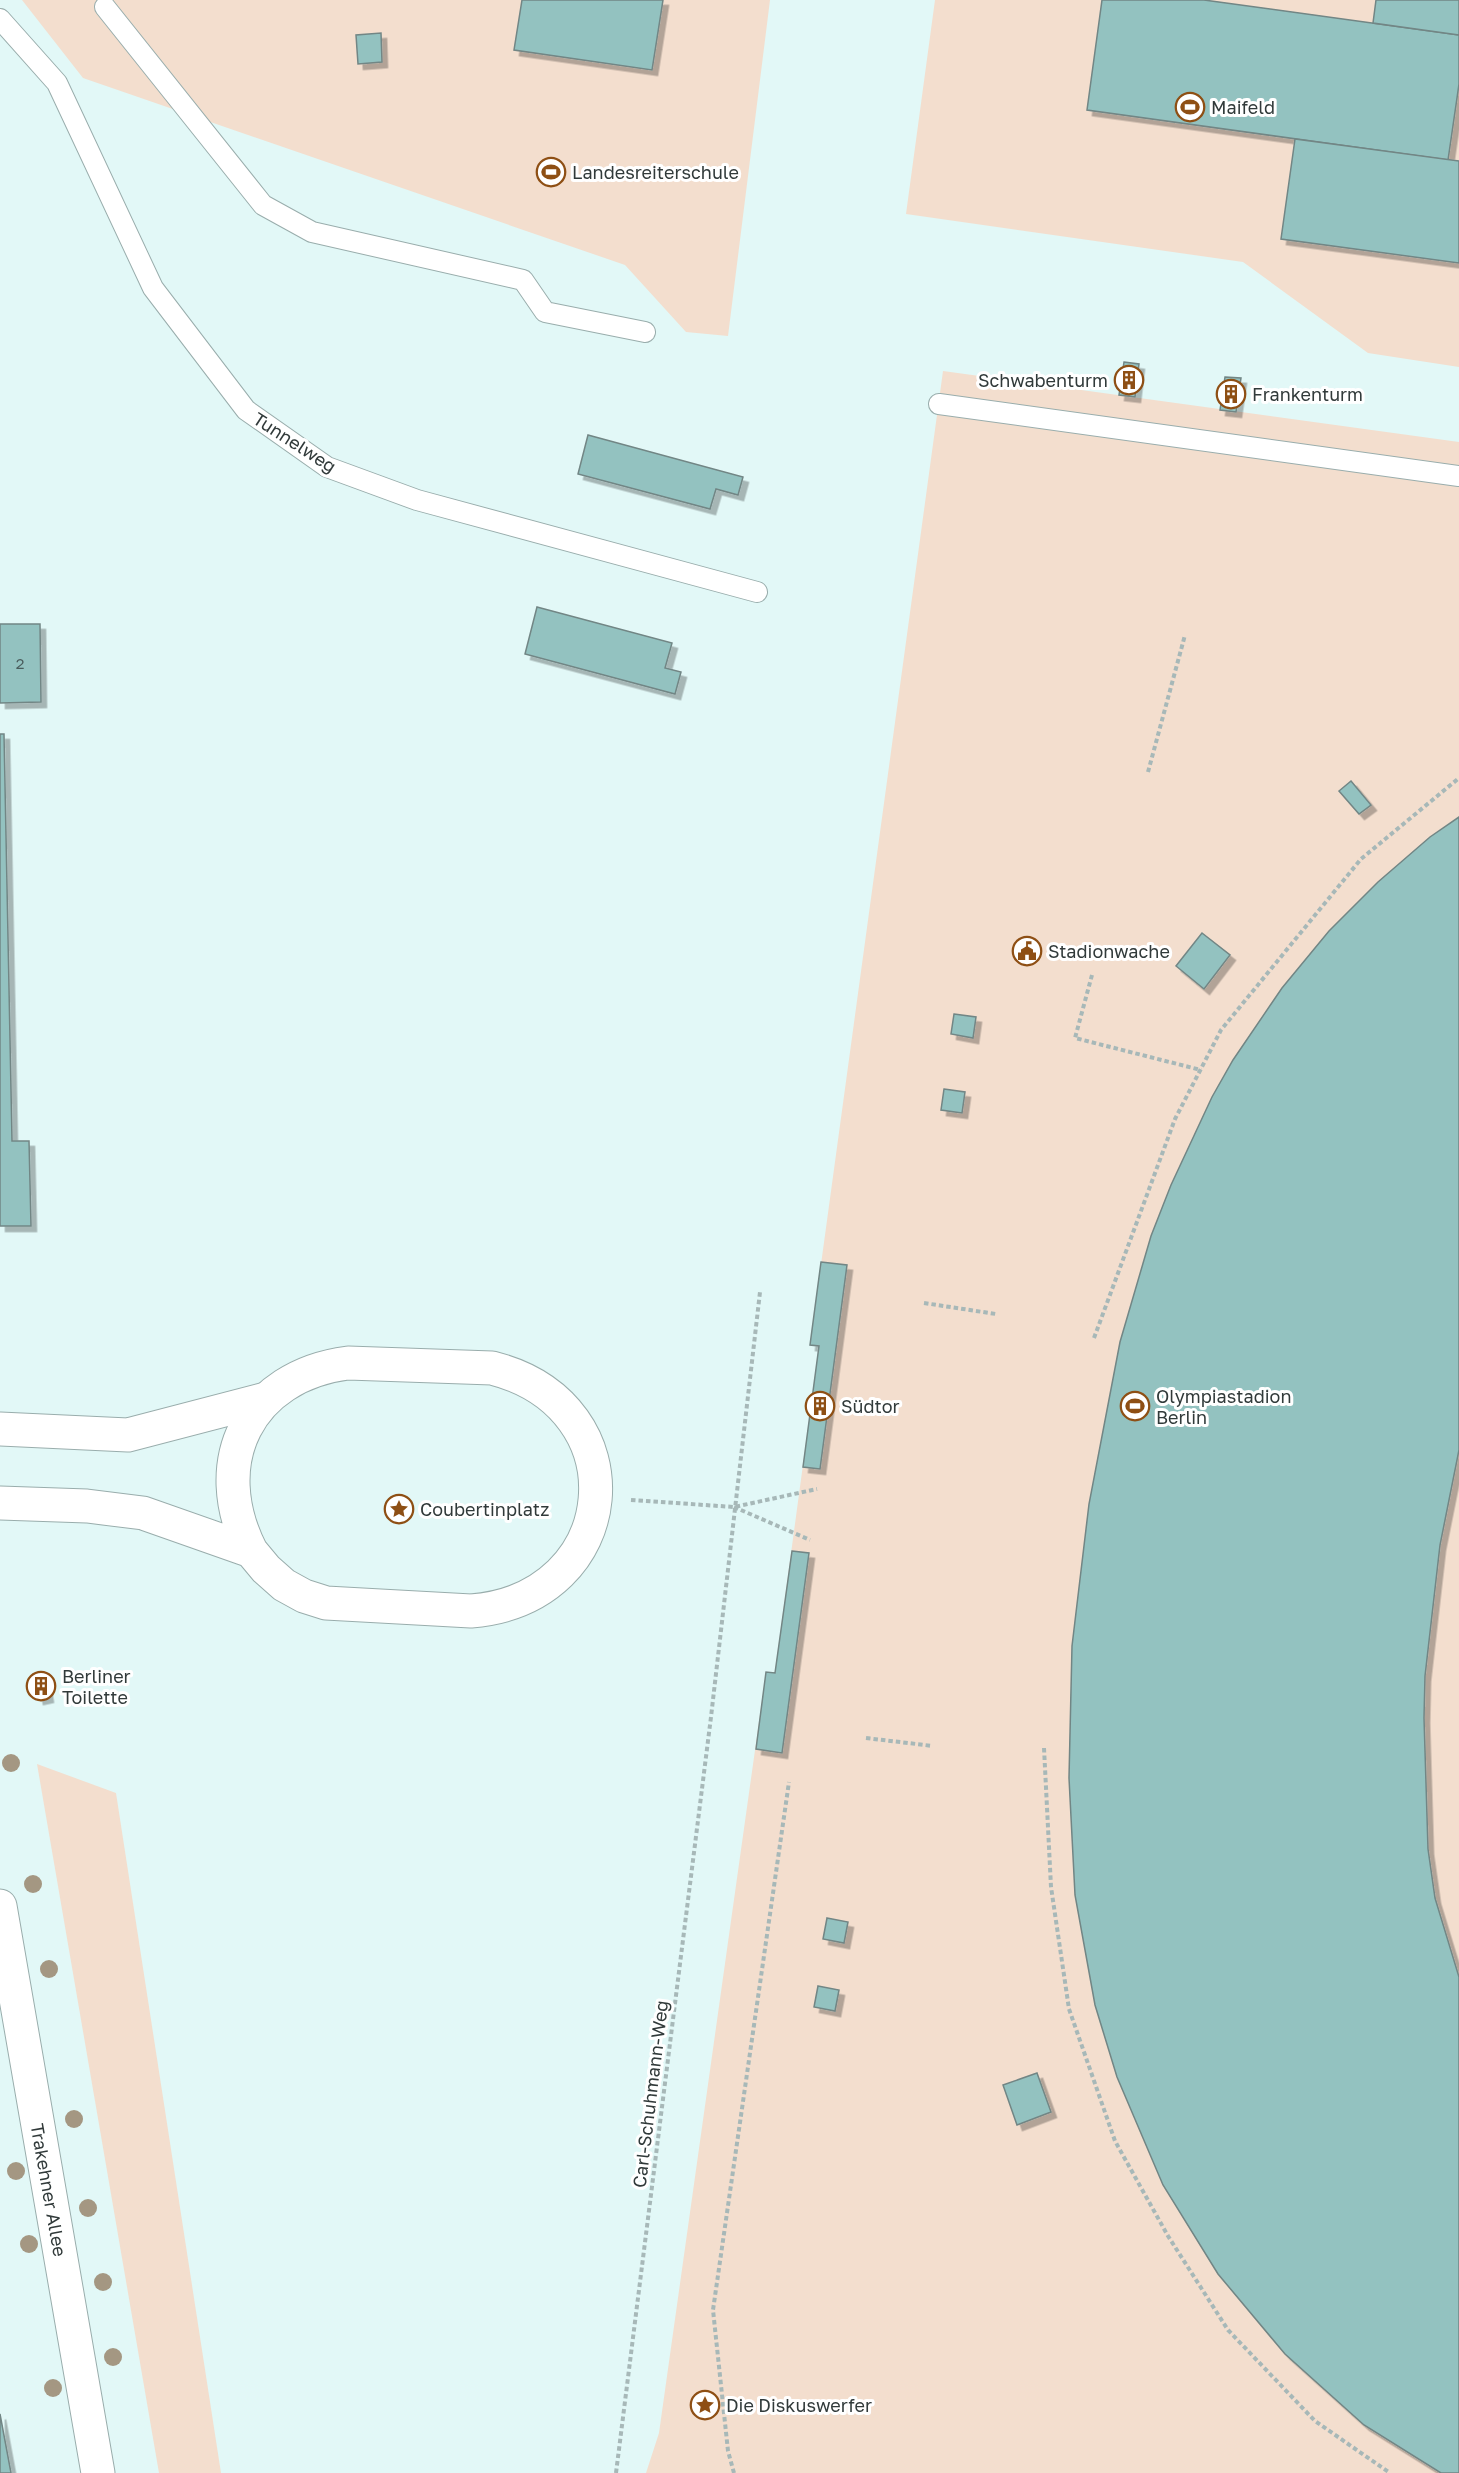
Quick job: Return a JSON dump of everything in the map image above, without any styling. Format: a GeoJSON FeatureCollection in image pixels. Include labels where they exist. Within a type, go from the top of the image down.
{"type":"FeatureCollection","features":[{"type":"Feature","properties":{"kind":"street"},"geometry":{"type":"LineString","coordinates":[[348,1363],[492,1368],[535,1383],[553,1396],[582,1432],[595,1475],[594,1498],[592,1520],[584,1541],[556,1578],[521,1601],[495,1609],[471,1611],[326,1603],[304,1596],[284,1585],[251,1551],[234,1508],[231,1484],[234,1461],[241,1438],[252,1417],[266,1399],[304,1373],[348,1363]]}},
{"type":"Feature","properties":{"kind":"street"},"geometry":{"type":"LineString","coordinates":[[0,1429],[128,1435],[266,1399]]}},
{"type":"Feature","properties":{"kind":"street"},"geometry":{"type":"LineString","coordinates":[[0,1503],[87,1506],[143,1513],[251,1551]]}},
{"type":"Feature","properties":{"kind":"street","name":"Trakehner Allee"},"geometry":{"type":"LineString","coordinates":[[0,1906],[99,2473]]}},
{"type":"Feature","properties":{"kind":"lane"},"geometry":{"type":"LineString","coordinates":[[105,7],[263,205],[312,232],[523,280],[545,312],[645,332]]}},
{"type":"Feature","properties":{"kind":"lane","name":"Tunnelweg"},"geometry":{"type":"LineString","coordinates":[[0,20],[57,83],[153,288],[246,410],[327,467],[417,500],[757,592]]}},
{"type":"Feature","properties":{"kind":"lane"},"geometry":{"type":"LineString","coordinates":[[939,404],[1459,476]]}},
{"type":"Feature","properties":{"kind":"path"},"geometry":{"type":"LineString","coordinates":[[1148,772],[1185,635]]}},
{"type":"Feature","properties":{"kind":"path"},"geometry":{"type":"LineString","coordinates":[[1094,1338],[1175,1119],[1221,1030],[1361,859],[1459,778]]}},
{"type":"Feature","properties":{"kind":"path"},"geometry":{"type":"LineString","coordinates":[[1092,975],[1075,1038],[1201,1070]]}},
{"type":"Feature","properties":{"kind":"path","name":"Carl-Schuhmann-Weg"},"geometry":{"type":"LineString","coordinates":[[616,2473],[711,1718],[760,1292]]}},
{"type":"Feature","properties":{"kind":"path"},"geometry":{"type":"LineString","coordinates":[[924,1303],[996,1314]]}},
{"type":"Feature","properties":{"kind":"path"},"geometry":{"type":"LineString","coordinates":[[594,1498],[734,1507],[817,1489]]}},
{"type":"Feature","properties":{"kind":"path"},"geometry":{"type":"LineString","coordinates":[[734,1507],[810,1540]]}},
{"type":"Feature","properties":{"kind":"path"},"geometry":{"type":"LineString","coordinates":[[866,1738],[933,1746]]}},
{"type":"Feature","properties":{"kind":"path"},"geometry":{"type":"LineString","coordinates":[[1044,1748],[1051,1887],[1069,2009],[1115,2141],[1168,2236],[1228,2330],[1315,2421],[1390,2473]]}},
{"type":"Feature","properties":{"kind":"path"},"geometry":{"type":"LineString","coordinates":[[734,2473],[728,2451],[713,2310],[789,1782]]}},
{"type":"Feature","properties":{"kind":"shaded area","name":"Landesreiterschule"},"geometry":{"type":"Polygon","coordinates":[[[22,0],[770,0],[728,336],[686,332],[625,265],[83,78],[22,0]]]}},
{"type":"Feature","properties":{"kind":"shaded area","name":"Maifeld"},"geometry":{"type":"Polygon","coordinates":[[[935,0],[1459,0],[1459,367],[1368,353],[1243,262],[906,214],[935,0]]]}},
{"type":"Feature","properties":{"kind":"shaded area","name":"Olympiastadion Berlin"},"geometry":{"type":"Polygon","coordinates":[[[943,371],[1459,442],[1459,2473],[646,2473],[659,2433],[766,1672],[775,1672],[819,1346],[810,1345],[943,371]]]}},
{"type":"Feature","properties":{"kind":"shaded area"},"geometry":{"type":"Polygon","coordinates":[[[37,1764],[116,1793],[221,2473],[159,2473],[37,1764]]]}},
{"type":"Feature","properties":{"kind":"building"},"geometry":{"type":"Polygon","coordinates":[[[522,0],[663,0],[652,70],[514,50],[522,0]]]}},
{"type":"Feature","properties":{"kind":"building"},"geometry":{"type":"Polygon","coordinates":[[[1102,0],[1204,0],[1459,35],[1459,84],[1448,160],[1087,110],[1102,0]]]}},
{"type":"Feature","properties":{"kind":"building"},"geometry":{"type":"Polygon","coordinates":[[[1376,0],[1459,0],[1459,35],[1373,23],[1376,0]]]}},
{"type":"Feature","properties":{"kind":"building"},"geometry":{"type":"Polygon","coordinates":[[[381,33],[382,62],[358,64],[356,35],[381,33]]]}},
{"type":"Feature","properties":{"kind":"building"},"geometry":{"type":"Polygon","coordinates":[[[1295,139],[1459,161],[1459,263],[1281,239],[1295,139]]]}},
{"type":"Feature","properties":{"kind":"building","name":"Schwabenturm"},"geometry":{"type":"Polygon","coordinates":[[[1124,362],[1139,364],[1135,397],[1119,395],[1124,362]]]}},
{"type":"Feature","properties":{"kind":"building","name":"Frankenturm"},"geometry":{"type":"Polygon","coordinates":[[[1225,377],[1241,378],[1236,412],[1220,410],[1225,377]]]}},
{"type":"Feature","properties":{"kind":"building"},"geometry":{"type":"Polygon","coordinates":[[[588,435],[743,477],[738,495],[716,489],[710,509],[578,474],[588,435]]]}},
{"type":"Feature","properties":{"kind":"building"},"geometry":{"type":"Polygon","coordinates":[[[537,607],[672,643],[665,668],[681,672],[675,694],[525,654],[537,607]]]}},
{"type":"Feature","properties":{"kind":"building"},"geometry":{"type":"Polygon","coordinates":[[[0,624],[40,624],[41,702],[0,703],[0,624]]]}},
{"type":"Feature","properties":{"kind":"building"},"geometry":{"type":"Polygon","coordinates":[[[0,734],[4,734],[12,1141],[29,1141],[31,1226],[0,1226],[0,734]]]}},
{"type":"Feature","properties":{"kind":"building"},"geometry":{"type":"Polygon","coordinates":[[[1351,781],[1371,805],[1359,814],[1339,791],[1351,781]]]}},
{"type":"Feature","properties":{"kind":"building"},"geometry":{"type":"Polygon","coordinates":[[[1459,817],[1459,1450],[1440,1545],[1425,1676],[1424,1718],[1428,1849],[1435,1898],[1459,1977],[1459,2473],[1441,2473],[1364,2425],[1285,2354],[1218,2274],[1163,2185],[1117,2077],[1095,2005],[1075,1895],[1069,1778],[1072,1646],[1089,1504],[1120,1342],[1151,1236],[1171,1185],[1212,1097],[1233,1060],[1282,988],[1329,931],[1378,882],[1430,837],[1459,817]]]}},
{"type":"Feature","properties":{"kind":"building"},"geometry":{"type":"Polygon","coordinates":[[[1202,933],[1230,955],[1204,989],[1176,966],[1202,933]]]}},
{"type":"Feature","properties":{"kind":"building"},"geometry":{"type":"Polygon","coordinates":[[[954,1014],[976,1017],[973,1038],[951,1034],[954,1014]]]}},
{"type":"Feature","properties":{"kind":"building"},"geometry":{"type":"Polygon","coordinates":[[[944,1089],[965,1092],[962,1113],[941,1110],[944,1089]]]}},
{"type":"Feature","properties":{"kind":"building","name":"Südtor"},"geometry":{"type":"Polygon","coordinates":[[[821,1262],[847,1265],[820,1469],[803,1467],[819,1346],[810,1345],[821,1262]]]}},
{"type":"Feature","properties":{"kind":"building"},"geometry":{"type":"Polygon","coordinates":[[[792,1551],[809,1553],[782,1753],[756,1749],[766,1672],[775,1673],[792,1551]]]}},
{"type":"Feature","properties":{"kind":"building","name":"Berliner Toilette"},"geometry":{"type":"Polygon","coordinates":[[[44,1673],[48,1697],[38,1699],[33,1675],[44,1673]]]}},
{"type":"Feature","properties":{"kind":"building"},"geometry":{"type":"Polygon","coordinates":[[[827,1918],[848,1922],[844,1943],[823,1939],[827,1918]]]}},
{"type":"Feature","properties":{"kind":"building"},"geometry":{"type":"Polygon","coordinates":[[[818,1986],[839,1990],[835,2011],[814,2007],[818,1986]]]}},
{"type":"Feature","properties":{"kind":"building"},"geometry":{"type":"Polygon","coordinates":[[[1037,2073],[1051,2112],[1017,2125],[1003,2085],[1037,2073]]]}},
{"type":"Feature","properties":{"kind":"building"},"geometry":{"type":"Polygon","coordinates":[[[0,2414],[11,2473],[0,2473],[0,2414]]]}},
{"type":"Feature","properties":{"kind":"place","name":"Maifeld"},"geometry":{"type":"Point","coordinates":[1190,107]}},
{"type":"Feature","properties":{"kind":"place","name":"Landesreiterschule"},"geometry":{"type":"Point","coordinates":[551,172]}},
{"type":"Feature","properties":{"kind":"place","name":"Schwabenturm"},"geometry":{"type":"Point","coordinates":[1129,380]}},
{"type":"Feature","properties":{"kind":"place","name":"Frankenturm"},"geometry":{"type":"Point","coordinates":[1231,394]}},
{"type":"Feature","properties":{"kind":"place","name":"Stadionwache"},"geometry":{"type":"Point","coordinates":[1027,951]}},
{"type":"Feature","properties":{"kind":"place","name":"Südtor"},"geometry":{"type":"Point","coordinates":[820,1406]}},
{"type":"Feature","properties":{"kind":"place","name":"Olympiastadion Berlin"},"geometry":{"type":"Point","coordinates":[1135,1406]}},
{"type":"Feature","properties":{"kind":"place","name":"Coubertinplatz"},"geometry":{"type":"Point","coordinates":[399,1509]}},
{"type":"Feature","properties":{"kind":"place","name":"Berliner Toilette"},"geometry":{"type":"Point","coordinates":[41,1686]}},
{"type":"Feature","properties":{"kind":"place","name":"Die Diskuswerfer"},"geometry":{"type":"Point","coordinates":[705,2405]}}]}
